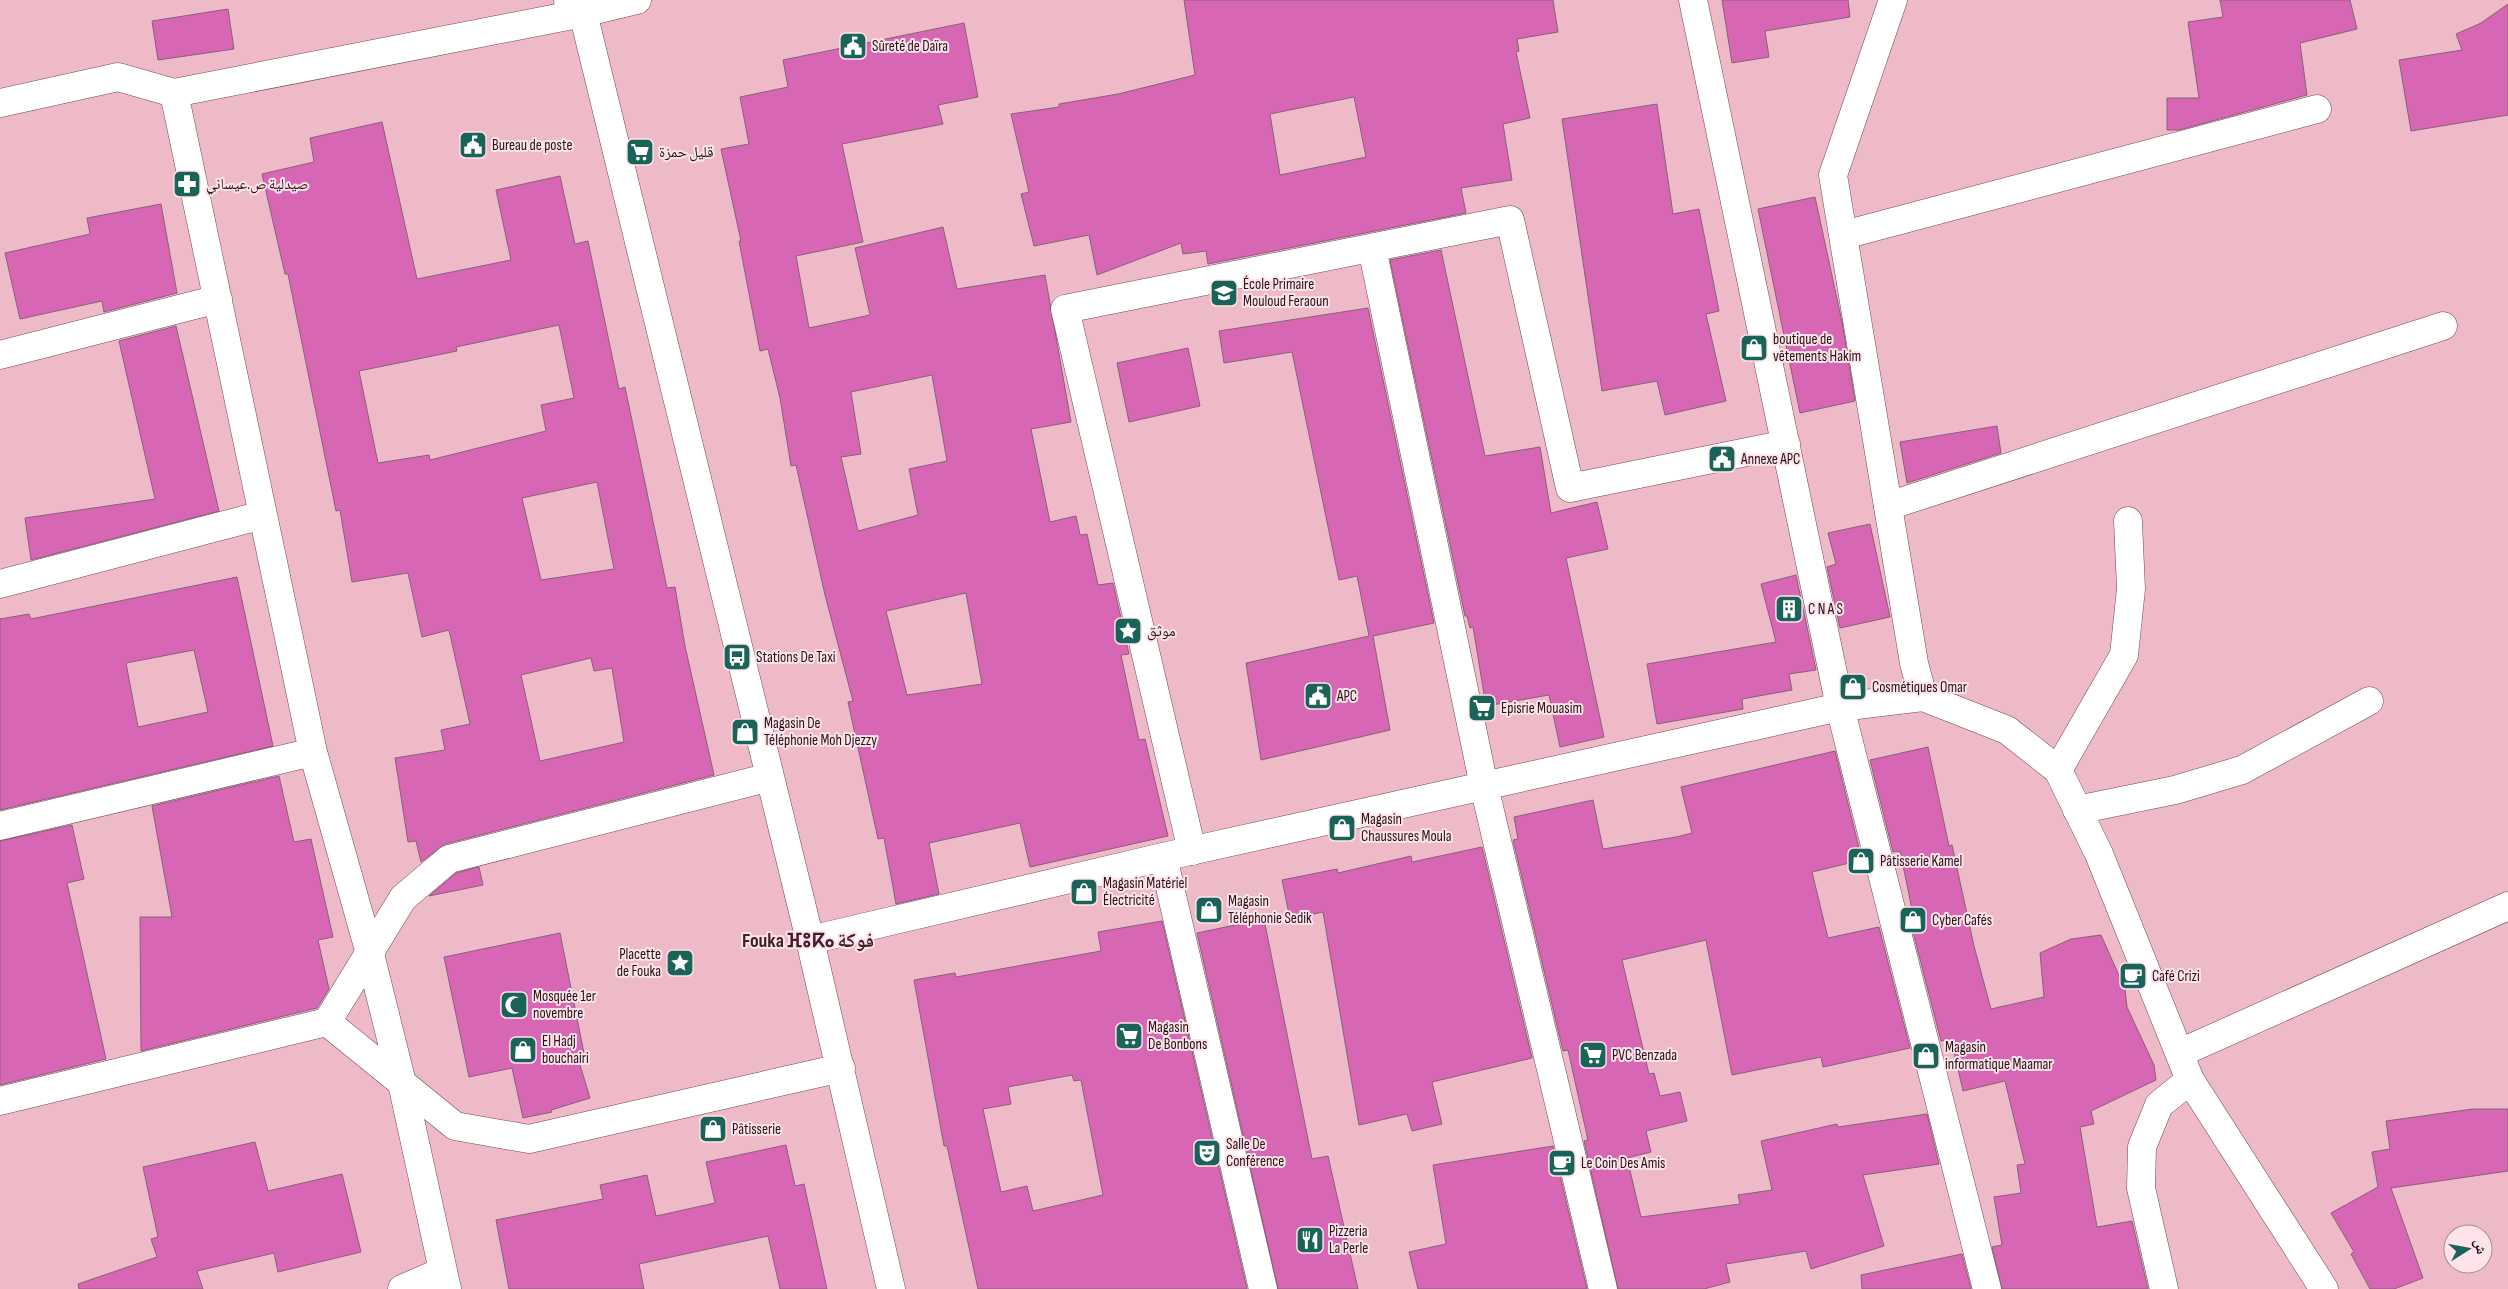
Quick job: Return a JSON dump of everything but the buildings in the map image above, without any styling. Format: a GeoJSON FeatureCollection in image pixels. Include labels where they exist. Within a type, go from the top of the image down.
{"type":"FeatureCollection","features":[{"type":"Feature","properties":{"kind":"street"},"geometry":{"type":"LineString","coordinates":[[0,103],[118,77],[174,93],[576,6],[637,0]]}},
{"type":"Feature","properties":{"kind":"street"},"geometry":{"type":"LineString","coordinates":[[1693,0],[1840,707],[1988,1289]]}},
{"type":"Feature","properties":{"kind":"street"},"geometry":{"type":"LineString","coordinates":[[1893,0],[1833,175],[1914,663],[1923,697]]}},
{"type":"Feature","properties":{"kind":"street"},"geometry":{"type":"LineString","coordinates":[[576,6],[810,940],[891,1289]]}},
{"type":"Feature","properties":{"kind":"street"},"geometry":{"type":"LineString","coordinates":[[174,93],[313,752],[369,950],[402,1083],[445,1280],[402,1289]]}},
{"type":"Feature","properties":{"kind":"street"},"geometry":{"type":"LineString","coordinates":[[1844,235],[2317,109]]}},
{"type":"Feature","properties":{"kind":"street"},"geometry":{"type":"LineString","coordinates":[[1192,851],[1065,309],[1510,220],[1570,488],[1786,444]]}},
{"type":"Feature","properties":{"kind":"street"},"geometry":{"type":"LineString","coordinates":[[1372,248],[1484,786],[1603,1289]]}},
{"type":"Feature","properties":{"kind":"street"},"geometry":{"type":"LineString","coordinates":[[0,355],[218,299]]}},
{"type":"Feature","properties":{"kind":"street"},"geometry":{"type":"LineString","coordinates":[[1888,506],[2443,326]]}},
{"type":"Feature","properties":{"kind":"street"},"geometry":{"type":"LineString","coordinates":[[0,584],[263,515]]}},
{"type":"Feature","properties":{"kind":"street"},"geometry":{"type":"LineString","coordinates":[[2058,770],[2124,655],[2132,589],[2128,521]]}},
{"type":"Feature","properties":{"kind":"street"},"geometry":{"type":"LineString","coordinates":[[810,940],[1163,857],[1840,707],[1923,697],[2007,730],[2058,770],[2099,854],[2190,1080],[2324,1289]]}},
{"type":"Feature","properties":{"kind":"street"},"geometry":{"type":"LineString","coordinates":[[2077,810],[2174,790],[2242,770],[2369,701]]}},
{"type":"Feature","properties":{"kind":"street"},"geometry":{"type":"LineString","coordinates":[[0,826],[313,752]]}},
{"type":"Feature","properties":{"kind":"street"},"geometry":{"type":"LineString","coordinates":[[0,1101],[327,1022],[369,950],[403,898],[449,860],[770,778]]}},
{"type":"Feature","properties":{"kind":"street"},"geometry":{"type":"LineString","coordinates":[[1163,857],[1263,1289]]}},
{"type":"Feature","properties":{"kind":"street"},"geometry":{"type":"LineString","coordinates":[[2180,1054],[2508,906]]}},
{"type":"Feature","properties":{"kind":"street"},"geometry":{"type":"LineString","coordinates":[[327,1022],[455,1126],[529,1140],[841,1068]]}},
{"type":"Feature","properties":{"kind":"street"},"geometry":{"type":"LineString","coordinates":[[2164,1289],[2141,1188],[2142,1147],[2159,1105],[2190,1080]]}},
{"type":"Feature","properties":{"kind":"place","name":"Sûreté de Daïra"},"geometry":{"type":"Point","coordinates":[853,46]}},
{"type":"Feature","properties":{"kind":"place","name":"Bureau de poste"},"geometry":{"type":"Point","coordinates":[473,145]}},
{"type":"Feature","properties":{"kind":"place","name":"قليل حمزة"},"geometry":{"type":"Point","coordinates":[640,152]}},
{"type":"Feature","properties":{"kind":"place","name":"صيدلية ص.عيساني"},"geometry":{"type":"Point","coordinates":[187,184]}},
{"type":"Feature","properties":{"kind":"place","name":"École Primaire Mouloud Feraoun"},"geometry":{"type":"Point","coordinates":[1224,293]}},
{"type":"Feature","properties":{"kind":"place","name":"boutique de vêtements Hakim"},"geometry":{"type":"Point","coordinates":[1754,348]}},
{"type":"Feature","properties":{"kind":"place","name":"Annexe APC"},"geometry":{"type":"Point","coordinates":[1722,459]}},
{"type":"Feature","properties":{"kind":"place","name":"C N A S"},"geometry":{"type":"Point","coordinates":[1789,609]}},
{"type":"Feature","properties":{"kind":"place","name":"موثق"},"geometry":{"type":"Point","coordinates":[1128,631]}},
{"type":"Feature","properties":{"kind":"place","name":"Stations De Taxi"},"geometry":{"type":"Point","coordinates":[737,657]}},
{"type":"Feature","properties":{"kind":"place","name":"Cosmétiques Omar"},"geometry":{"type":"Point","coordinates":[1853,687]}},
{"type":"Feature","properties":{"kind":"place","name":"APC"},"geometry":{"type":"Point","coordinates":[1318,696]}},
{"type":"Feature","properties":{"kind":"place","name":"Episrie Mouasim"},"geometry":{"type":"Point","coordinates":[1482,708]}},
{"type":"Feature","properties":{"kind":"place","name":"Magasin De Téléphonie Moh Djezzy"},"geometry":{"type":"Point","coordinates":[745,732]}},
{"type":"Feature","properties":{"kind":"place","name":"Magasin Chaussures Moula"},"geometry":{"type":"Point","coordinates":[1342,828]}},
{"type":"Feature","properties":{"kind":"place","name":"Pâtisserie Kamel"},"geometry":{"type":"Point","coordinates":[1861,861]}},
{"type":"Feature","properties":{"kind":"place","name":"Magasin Matériel Électricité"},"geometry":{"type":"Point","coordinates":[1084,892]}},
{"type":"Feature","properties":{"kind":"place","name":"Magasin Téléphonie Sedik"},"geometry":{"type":"Point","coordinates":[1209,910]}},
{"type":"Feature","properties":{"kind":"place","name":"Cyber Cafés"},"geometry":{"type":"Point","coordinates":[1913,920]}},
{"type":"Feature","properties":{"kind":"place","name":"Placette de Fouka"},"geometry":{"type":"Point","coordinates":[680,963]}},
{"type":"Feature","properties":{"kind":"place","name":"Café Crizi"},"geometry":{"type":"Point","coordinates":[2133,976]}},
{"type":"Feature","properties":{"kind":"place","name":"Mosquée 1er novembre"},"geometry":{"type":"Point","coordinates":[514,1005]}},
{"type":"Feature","properties":{"kind":"place","name":"Magasin De Bonbons"},"geometry":{"type":"Point","coordinates":[1129,1036]}},
{"type":"Feature","properties":{"kind":"place","name":"El Hadj bouchairi"},"geometry":{"type":"Point","coordinates":[523,1050]}},
{"type":"Feature","properties":{"kind":"place","name":"PVC Benzada"},"geometry":{"type":"Point","coordinates":[1593,1055]}},
{"type":"Feature","properties":{"kind":"place","name":"Magasin informatique Maamar"},"geometry":{"type":"Point","coordinates":[1926,1056]}},
{"type":"Feature","properties":{"kind":"place","name":"Pâtisserie"},"geometry":{"type":"Point","coordinates":[713,1129]}},
{"type":"Feature","properties":{"kind":"place","name":"Salle De Conférence"},"geometry":{"type":"Point","coordinates":[1207,1153]}},
{"type":"Feature","properties":{"kind":"place","name":"Le Coin Des Amis"},"geometry":{"type":"Point","coordinates":[1562,1163]}},
{"type":"Feature","properties":{"kind":"place","name":"Pizzeria La Perle"},"geometry":{"type":"Point","coordinates":[1310,1240]}},
{"type":"Feature","properties":{"kind":"district","name":"Fouka ⴼⵓⴽⴰ فوكة"},"geometry":{"type":"Point","coordinates":[808,941]}}]}
